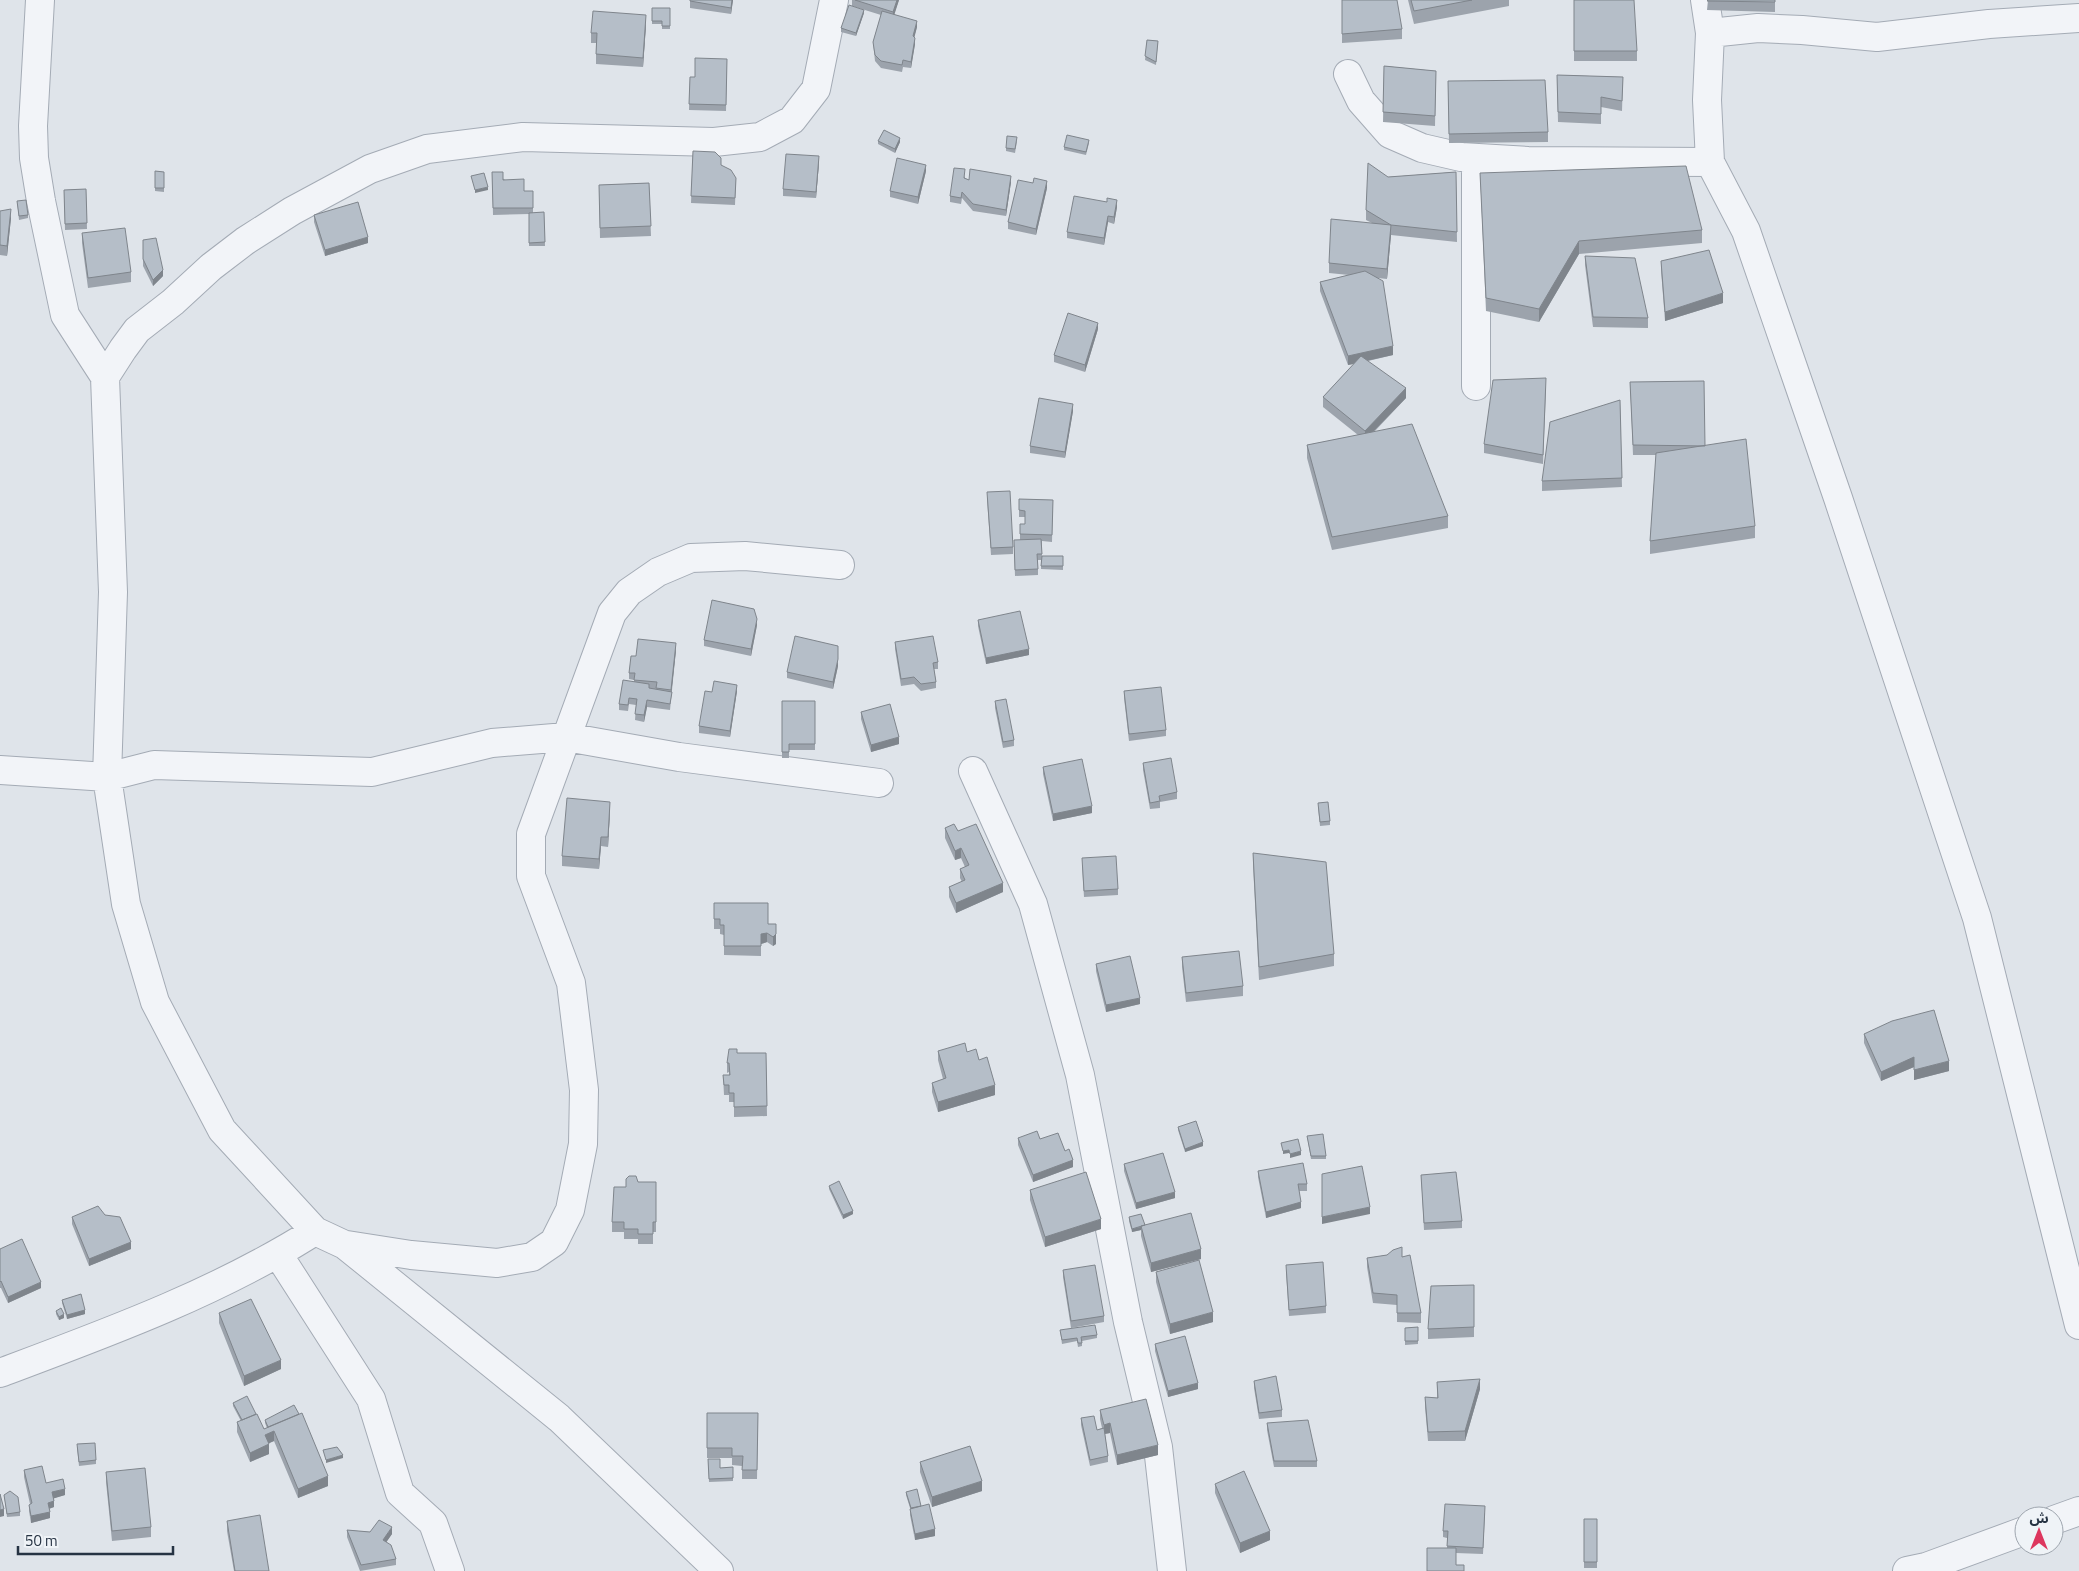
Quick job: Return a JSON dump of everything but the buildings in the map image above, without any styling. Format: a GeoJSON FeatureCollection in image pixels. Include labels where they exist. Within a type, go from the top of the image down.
{"type":"FeatureCollection","features":[{"type":"Feature","properties":{"kind":"street"},"geometry":{"type":"LineString","coordinates":[[40,0],[33,126],[34,158],[65,315],[105,377],[113,592],[107,777],[126,904],[155,1002],[222,1130],[315,1231],[345,1245],[559,1418],[719,1571]]}},
{"type":"Feature","properties":{"kind":"street"},"geometry":{"type":"LineString","coordinates":[[105,377],[138,330],[173,302],[211,267],[245,241],[292,212],[370,169],[427,149],[523,137],[714,142],[760,138],[792,120],[816,90],[834,0]]}},
{"type":"Feature","properties":{"kind":"street"},"geometry":{"type":"LineString","coordinates":[[1705,0],[1710,33],[1708,100],[1710,162],[1746,231],[1838,498],[1978,918],[2079,1325]]}},
{"type":"Feature","properties":{"kind":"street"},"geometry":{"type":"LineString","coordinates":[[1710,33],[1758,28],[1877,37],[1989,24],[2079,18]]}},
{"type":"Feature","properties":{"kind":"street"},"geometry":{"type":"LineString","coordinates":[[1348,74],[1361,101],[1390,134],[1422,148],[1461,157],[1528,162],[1710,162]]}},
{"type":"Feature","properties":{"kind":"street"},"geometry":{"type":"LineString","coordinates":[[1476,158],[1476,386]]}},
{"type":"Feature","properties":{"kind":"street"},"geometry":{"type":"LineString","coordinates":[[345,1245],[411,1255],[497,1263],[532,1257],[554,1242],[570,1210],[583,1144],[584,1090],[571,983],[531,876],[532,834],[612,613],[629,592],[658,572],[691,558],[745,556],[840,566]]}},
{"type":"Feature","properties":{"kind":"street"},"geometry":{"type":"LineString","coordinates":[[0,770],[107,777],[154,765],[372,772],[492,743],[566,737],[679,757],[879,783]]}},
{"type":"Feature","properties":{"kind":"street"},"geometry":{"type":"LineString","coordinates":[[973,771],[1033,904],[1080,1075],[1128,1322],[1158,1447],[1172,1571]]}},
{"type":"Feature","properties":{"kind":"street"},"geometry":{"type":"LineString","coordinates":[[0,1373],[131,1324],[278,1254],[315,1231]]}},
{"type":"Feature","properties":{"kind":"street"},"geometry":{"type":"LineString","coordinates":[[278,1254],[371,1399],[400,1493],[433,1523],[450,1571]]}},
{"type":"Feature","properties":{"kind":"street"},"geometry":{"type":"LineString","coordinates":[[2064,1516],[2079,1511]]}},
{"type":"Feature","properties":{"kind":"street"},"geometry":{"type":"LineString","coordinates":[[1907,1571],[1926,1567],[2014,1535]]}}]}
